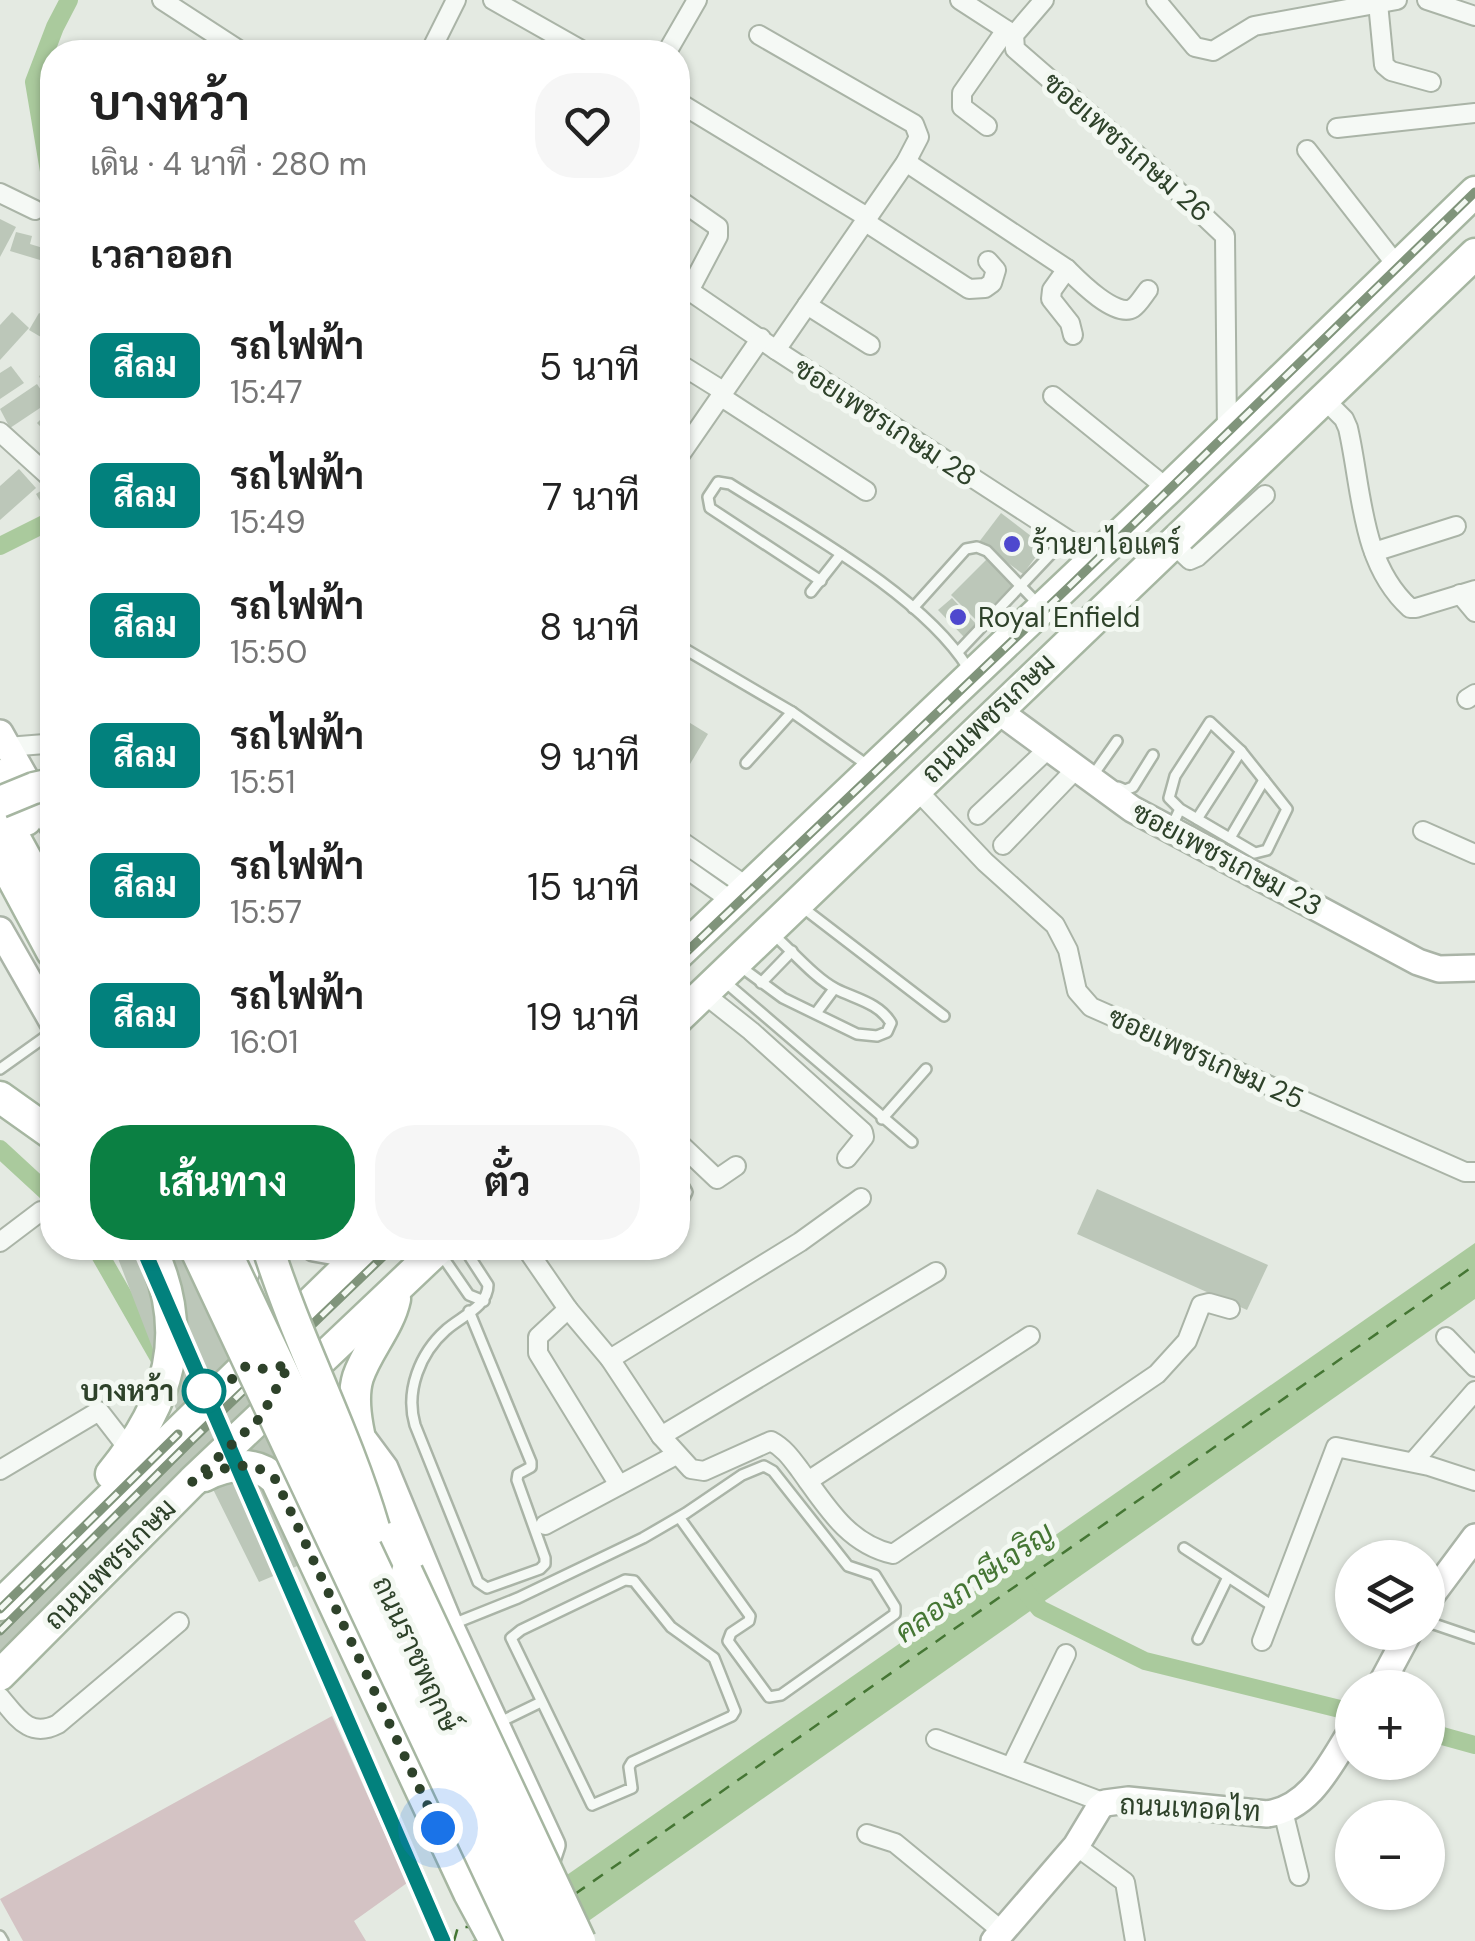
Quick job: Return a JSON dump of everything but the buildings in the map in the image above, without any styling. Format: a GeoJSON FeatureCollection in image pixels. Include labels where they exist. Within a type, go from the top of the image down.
{"type":"FeatureCollection","features":[{"type":"Feature","properties":{"kind":"main road","name":"ถนนเพชรเกษม"},"geometry":{"type":"LineString","coordinates":[[690,942],[872,768],[965,664],[1042,608],[1475,192]]}},
{"type":"Feature","properties":{"kind":"main road","name":"ถนนเพชรเกษม"},"geometry":{"type":"LineString","coordinates":[[690,1006],[1475,254]]}},
{"type":"Feature","properties":{"kind":"main road","name":"ซอยเพชรเกษม 23"},"geometry":{"type":"LineString","coordinates":[[997,710],[1132,809],[1175,819],[1418,962],[1439,969],[1475,968]]}},
{"type":"Feature","properties":{"kind":"main road"},"geometry":{"type":"LineString","coordinates":[[6,755],[40,807]]}},
{"type":"Feature","properties":{"kind":"main road"},"geometry":{"type":"LineString","coordinates":[[6,755],[40,820]]}},
{"type":"Feature","properties":{"kind":"main road"},"geometry":{"type":"LineString","coordinates":[[6,755],[40,839]]}},
{"type":"Feature","properties":{"kind":"main road"},"geometry":{"type":"LineString","coordinates":[[0,802],[40,787]]}},
{"type":"Feature","properties":{"kind":"main road"},"geometry":{"type":"LineString","coordinates":[[0,811],[40,884]]}},
{"type":"Feature","properties":{"kind":"main road"},"geometry":{"type":"LineString","coordinates":[[0,855],[40,930]]}},
{"type":"Feature","properties":{"kind":"main road"},"geometry":{"type":"LineString","coordinates":[[739,894],[782,916]]}},
{"type":"Feature","properties":{"kind":"main road"},"geometry":{"type":"LineString","coordinates":[[0,930],[40,1000]]}},
{"type":"Feature","properties":{"kind":"main road"},"geometry":{"type":"LineString","coordinates":[[0,1097],[40,1125]]}},
{"type":"Feature","properties":{"kind":"main road"},"geometry":{"type":"LineString","coordinates":[[0,1604],[130,1450],[165,1383],[174,1345],[170,1302],[156,1260]]}},
{"type":"Feature","properties":{"kind":"main road","name":"ถนนราชพฤกษ์"},"geometry":{"type":"LineString","coordinates":[[192,1260],[521,1941]]}},
{"type":"Feature","properties":{"kind":"main road"},"geometry":{"type":"LineString","coordinates":[[193,1260],[206,1280],[218,1287],[232,1287],[244,1278],[249,1260]]}},
{"type":"Feature","properties":{"kind":"main road"},"geometry":{"type":"LineString","coordinates":[[193,1260],[246,1366],[264,1369],[289,1365],[326,1346],[394,1292]]}},
{"type":"Feature","properties":{"kind":"main road","name":"ถนนราชพฤกษ์"},"geometry":{"type":"LineString","coordinates":[[230,1260],[551,1941]]}},
{"type":"Feature","properties":{"kind":"main road"},"geometry":{"type":"LineString","coordinates":[[272,1260],[372,1520],[396,1613]]}},
{"type":"Feature","properties":{"kind":"main road"},"geometry":{"type":"LineString","coordinates":[[261,1417],[289,1365],[297,1338],[292,1273],[284,1260]]}},
{"type":"Feature","properties":{"kind":"main road","name":"ถนนเพชรเกษม"},"geometry":{"type":"LineString","coordinates":[[0,1604],[355,1260]]}},
{"type":"Feature","properties":{"kind":"main road","name":"ถนนเพชรเกษม"},"geometry":{"type":"LineString","coordinates":[[0,1675],[192,1482],[433,1260]]}},
{"type":"Feature","properties":{"kind":"main road"},"geometry":{"type":"LineString","coordinates":[[394,1292],[392,1312],[357,1379],[356,1410],[363,1447],[406,1572],[580,1941]]}},
{"type":"Feature","properties":{"kind":"main road"},"geometry":{"type":"LineString","coordinates":[[337,1438],[350,1442],[363,1447],[385,1468],[450,1625],[552,1845],[546,1862],[524,1877],[503,1879],[493,1872],[317,1493],[302,1473],[306,1452],[313,1445],[337,1438]]}},
{"type":"Feature","properties":{"kind":"main road"},"geometry":{"type":"LineString","coordinates":[[192,1482],[226,1467],[253,1466],[292,1479],[317,1493]]}},
{"type":"Feature","properties":{"kind":"main road"},"geometry":{"type":"LineString","coordinates":[[267,1471],[276,1480],[495,1941]]}},
{"type":"Feature","properties":{"kind":"main road"},"geometry":{"type":"LineString","coordinates":[[1445,1578],[1475,1538]]}},
{"type":"Feature","properties":{"kind":"main road","name":"ถนนเทอดไท"},"geometry":{"type":"LineString","coordinates":[[998,1936],[1076,1846],[1105,1803],[1128,1800],[1266,1814],[1283,1812],[1309,1794],[1335,1755]]}},
{"type":"Feature","properties":{"kind":"street"},"geometry":{"type":"LineString","coordinates":[[162,0],[224,40]]}},
{"type":"Feature","properties":{"kind":"street"},"geometry":{"type":"LineString","coordinates":[[436,40],[456,0]]}},
{"type":"Feature","properties":{"kind":"street"},"geometry":{"type":"LineString","coordinates":[[492,0],[564,40]]}},
{"type":"Feature","properties":{"kind":"street"},"geometry":{"type":"LineString","coordinates":[[674,40],[697,0]]}},
{"type":"Feature","properties":{"kind":"street"},"geometry":{"type":"LineString","coordinates":[[960,0],[1010,32]]}},
{"type":"Feature","properties":{"kind":"street"},"geometry":{"type":"LineString","coordinates":[[987,126],[962,108],[962,93],[1010,32],[1044,0]]}},
{"type":"Feature","properties":{"kind":"street"},"geometry":{"type":"LineString","coordinates":[[1156,0],[1195,47],[1203,51],[1213,51],[1254,26],[1318,7],[1388,2],[1384,65],[1392,72],[1432,82]]}},
{"type":"Feature","properties":{"kind":"street"},"geometry":{"type":"LineString","coordinates":[[1427,0],[1475,16]]}},
{"type":"Feature","properties":{"kind":"street","name":"ซอยเพชรเกษม 26"},"geometry":{"type":"LineString","coordinates":[[1010,32],[1014,49],[1223,232],[1228,246],[1227,432]]}},
{"type":"Feature","properties":{"kind":"street"},"geometry":{"type":"LineString","coordinates":[[690,440],[722,394],[806,305],[906,162],[919,137],[914,124],[759,34]]}},
{"type":"Feature","properties":{"kind":"street"},"geometry":{"type":"LineString","coordinates":[[690,109],[866,219],[969,289],[985,288],[992,283],[996,270],[988,260]]}},
{"type":"Feature","properties":{"kind":"street"},"geometry":{"type":"LineString","coordinates":[[1337,128],[1475,113]]}},
{"type":"Feature","properties":{"kind":"street"},"geometry":{"type":"LineString","coordinates":[[1307,150],[1398,266]]}},
{"type":"Feature","properties":{"kind":"street"},"geometry":{"type":"LineString","coordinates":[[906,162],[1066,268],[1103,300],[1125,311],[1133,308],[1148,290]]}},
{"type":"Feature","properties":{"kind":"street"},"geometry":{"type":"LineString","coordinates":[[0,193],[35,210]]}},
{"type":"Feature","properties":{"kind":"street"},"geometry":{"type":"LineString","coordinates":[[690,207],[718,227],[718,236],[690,278]]}},
{"type":"Feature","properties":{"kind":"street"},"geometry":{"type":"LineString","coordinates":[[1066,268],[1052,290],[1051,299],[1070,323],[1072,335]]}},
{"type":"Feature","properties":{"kind":"street","name":"ซอยเพชรเกษม 28"},"geometry":{"type":"LineString","coordinates":[[690,291],[1096,558]]}},
{"type":"Feature","properties":{"kind":"street"},"geometry":{"type":"LineString","coordinates":[[806,305],[870,345]]}},
{"type":"Feature","properties":{"kind":"street"},"geometry":{"type":"LineString","coordinates":[[690,371],[866,492]]}},
{"type":"Feature","properties":{"kind":"street"},"geometry":{"type":"LineString","coordinates":[[1054,396],[1168,489]]}},
{"type":"Feature","properties":{"kind":"street"},"geometry":{"type":"LineString","coordinates":[[1323,398],[1348,428],[1374,552],[1394,593],[1410,608],[1467,592],[1475,612]]}},
{"type":"Feature","properties":{"kind":"street"},"geometry":{"type":"LineString","coordinates":[[0,432],[40,468]]}},
{"type":"Feature","properties":{"kind":"street"},"geometry":{"type":"LineString","coordinates":[[1172,542],[1190,560],[1198,558],[1265,495]]}},
{"type":"Feature","properties":{"kind":"street"},"geometry":{"type":"LineString","coordinates":[[1374,552],[1456,526]]}},
{"type":"Feature","properties":{"kind":"street"},"geometry":{"type":"LineString","coordinates":[[6,755],[40,745]]}},
{"type":"Feature","properties":{"kind":"street"},"geometry":{"type":"LineString","coordinates":[[978,815],[1049,748]]}},
{"type":"Feature","properties":{"kind":"street"},"geometry":{"type":"LineString","coordinates":[[1003,845],[1087,773]]}},
{"type":"Feature","properties":{"kind":"street","name":"ซอยเพชรเกษม 25"},"geometry":{"type":"LineString","coordinates":[[915,788],[985,862],[1055,926],[1068,950],[1077,991],[1091,1007],[1447,1164],[1475,1172]]}},
{"type":"Feature","properties":{"kind":"street"},"geometry":{"type":"LineString","coordinates":[[1423,830],[1475,854]]}},
{"type":"Feature","properties":{"kind":"street"},"geometry":{"type":"LineString","coordinates":[[690,850],[739,894]]}},
{"type":"Feature","properties":{"kind":"street"},"geometry":{"type":"LineString","coordinates":[[690,869],[739,894]]}},
{"type":"Feature","properties":{"kind":"street"},"geometry":{"type":"LineString","coordinates":[[719,978],[751,1031],[864,1132],[864,1138],[847,1158]]}},
{"type":"Feature","properties":{"kind":"street"},"geometry":{"type":"LineString","coordinates":[[690,1153],[717,1178],[736,1166]]}},
{"type":"Feature","properties":{"kind":"street"},"geometry":{"type":"LineString","coordinates":[[610,1359],[800,1242],[862,1198]]}},
{"type":"Feature","properties":{"kind":"street"},"geometry":{"type":"LineString","coordinates":[[0,1242],[40,1213]]}},
{"type":"Feature","properties":{"kind":"street"},"geometry":{"type":"LineString","coordinates":[[534,1260],[610,1359],[676,1455],[697,1472],[772,1441],[786,1452],[845,1530],[859,1542],[894,1554],[1157,1374],[1187,1341],[1201,1305],[1210,1303],[1230,1310]]}},
{"type":"Feature","properties":{"kind":"street"},"geometry":{"type":"LineString","coordinates":[[661,1436],[936,1272]]}},
{"type":"Feature","properties":{"kind":"street"},"geometry":{"type":"LineString","coordinates":[[568,1309],[538,1337],[538,1353],[620,1484]]}},
{"type":"Feature","properties":{"kind":"street"},"geometry":{"type":"LineString","coordinates":[[808,1481],[1030,1336]]}},
{"type":"Feature","properties":{"kind":"street"},"geometry":{"type":"LineString","coordinates":[[1446,1338],[1475,1367]]}},
{"type":"Feature","properties":{"kind":"street"},"geometry":{"type":"LineString","coordinates":[[1413,1462],[1475,1391]]}},
{"type":"Feature","properties":{"kind":"street"},"geometry":{"type":"LineString","coordinates":[[0,1470],[99,1411],[130,1450]]}},
{"type":"Feature","properties":{"kind":"street"},"geometry":{"type":"LineString","coordinates":[[1262,1641],[1332,1450],[1340,1446],[1475,1480]]}},
{"type":"Feature","properties":{"kind":"street"},"geometry":{"type":"LineString","coordinates":[[545,1525],[676,1455]]}},
{"type":"Feature","properties":{"kind":"street"},"geometry":{"type":"LineString","coordinates":[[0,1696],[24,1725],[36,1731],[46,1730],[179,1622]]}},
{"type":"Feature","properties":{"kind":"street"},"geometry":{"type":"LineString","coordinates":[[1011,1767],[1066,1654]]}},
{"type":"Feature","properties":{"kind":"street"},"geometry":{"type":"LineString","coordinates":[[936,1739],[1105,1803]]}},
{"type":"Feature","properties":{"kind":"street"},"geometry":{"type":"LineString","coordinates":[[1283,1812],[1299,1876]]}},
{"type":"Feature","properties":{"kind":"street"},"geometry":{"type":"LineString","coordinates":[[867,1834],[895,1843],[998,1936]]}},
{"type":"Feature","properties":{"kind":"street"},"geometry":{"type":"LineString","coordinates":[[1076,1846],[1125,1882],[1135,1941]]}},
{"type":"Feature","properties":{"kind":"lane"},"geometry":{"type":"LineString","coordinates":[[820,580],[710,508],[708,497],[716,485],[722,481],[730,484],[841,554],[931,621],[965,664],[1021,583],[1065,539]]}},
{"type":"Feature","properties":{"kind":"lane"},"geometry":{"type":"LineString","coordinates":[[913,608],[966,549],[977,547],[987,551],[1042,608]]}},
{"type":"Feature","properties":{"kind":"lane"},"geometry":{"type":"LineString","coordinates":[[811,592],[841,554]]}},
{"type":"Feature","properties":{"kind":"lane"},"geometry":{"type":"LineString","coordinates":[[690,652],[792,712],[872,768]]}},
{"type":"Feature","properties":{"kind":"lane"},"geometry":{"type":"LineString","coordinates":[[746,762],[792,712]]}},
{"type":"Feature","properties":{"kind":"lane"},"geometry":{"type":"LineString","coordinates":[[1213,722],[1241,751],[1288,809],[1267,850],[1255,853],[1197,818],[1175,819],[1169,798],[1171,786],[1207,724],[1213,722]]}},
{"type":"Feature","properties":{"kind":"lane"},"geometry":{"type":"LineString","coordinates":[[1117,741],[1087,773],[1129,790],[1153,755]]}},
{"type":"Feature","properties":{"kind":"lane"},"geometry":{"type":"LineString","coordinates":[[1197,818],[1241,751]]}},
{"type":"Feature","properties":{"kind":"lane"},"geometry":{"type":"LineString","coordinates":[[1230,838],[1264,780]]}},
{"type":"Feature","properties":{"kind":"lane"},"geometry":{"type":"LineString","coordinates":[[719,978],[761,983],[857,1034],[877,1036],[887,1032],[892,1023],[888,1017],[858,996],[834,989],[792,952],[782,916]]}},
{"type":"Feature","properties":{"kind":"lane"},"geometry":{"type":"LineString","coordinates":[[782,916],[944,1016]]}},
{"type":"Feature","properties":{"kind":"lane"},"geometry":{"type":"LineString","coordinates":[[761,983],[792,952]]}},
{"type":"Feature","properties":{"kind":"lane"},"geometry":{"type":"LineString","coordinates":[[719,978],[912,1142]]}},
{"type":"Feature","properties":{"kind":"lane"},"geometry":{"type":"LineString","coordinates":[[816,1013],[834,989]]}},
{"type":"Feature","properties":{"kind":"lane"},"geometry":{"type":"LineString","coordinates":[[0,1069],[40,1041]]}},
{"type":"Feature","properties":{"kind":"lane"},"geometry":{"type":"LineString","coordinates":[[882,1119],[926,1069]]}},
{"type":"Feature","properties":{"kind":"lane"},"geometry":{"type":"LineString","coordinates":[[453,1260],[469,1295],[484,1301]]}},
{"type":"Feature","properties":{"kind":"lane"},"geometry":{"type":"LineString","coordinates":[[460,1260],[488,1285],[484,1301],[469,1312],[443,1332],[429,1350],[414,1382],[410,1404],[478,1582],[487,1588],[540,1569],[546,1558],[517,1480],[518,1474],[531,1467],[531,1462],[469,1312]]}},
{"type":"Feature","properties":{"kind":"lane"},"geometry":{"type":"LineString","coordinates":[[450,1625],[518,1598],[680,1517],[752,1469],[770,1468],[848,1566],[875,1575],[895,1614],[780,1695],[769,1697],[728,1642],[728,1636],[750,1621],[750,1617],[680,1517]]}},
{"type":"Feature","properties":{"kind":"lane"},"geometry":{"type":"LineString","coordinates":[[1184,1548],[1275,1607]]}},
{"type":"Feature","properties":{"kind":"lane"},"geometry":{"type":"LineString","coordinates":[[1198,1639],[1228,1576]]}},
{"type":"Feature","properties":{"kind":"lane"},"geometry":{"type":"LineString","coordinates":[[631,1580],[672,1626],[712,1656],[736,1711],[632,1762],[632,1788],[593,1805],[541,1702],[512,1635],[631,1580]]}},
{"type":"Feature","properties":{"kind":"lane"},"geometry":{"type":"LineString","coordinates":[[1445,1628],[1475,1638]]}},
{"type":"Feature","properties":{"kind":"lane"},"geometry":{"type":"LineString","coordinates":[[496,1724],[541,1702]]}},
{"type":"Feature","properties":{"kind":"shaded area"},"geometry":{"type":"Polygon","coordinates":[[[1475,1243],[1475,1299],[560,1941],[472,1941],[1475,1243]]]}},
{"type":"Feature","properties":{"kind":"shaded area"},"geometry":{"type":"Polygon","coordinates":[[[332,1716],[407,1883],[354,1921],[366,1941],[23,1941],[0,1899],[332,1716]]]}},
{"type":"Feature","properties":{"kind":"waterway"},"geometry":{"type":"LineString","coordinates":[[50,40],[69,0]]}},
{"type":"Feature","properties":{"kind":"waterway"},"geometry":{"type":"LineString","coordinates":[[40,66],[34,82],[40,118]]}},
{"type":"Feature","properties":{"kind":"waterway"},"geometry":{"type":"LineString","coordinates":[[0,546],[40,526]]}},
{"type":"Feature","properties":{"kind":"waterway"},"geometry":{"type":"LineString","coordinates":[[0,1149],[40,1186]]}},
{"type":"Feature","properties":{"kind":"waterway"},"geometry":{"type":"LineString","coordinates":[[103,1260],[159,1358]]}},
{"type":"Feature","properties":{"kind":"waterway"},"geometry":{"type":"LineString","coordinates":[[271,1554],[293,1591],[445,1941]]}},
{"type":"Feature","properties":{"kind":"waterway","name":"คลองภาษีเจริญ"},"geometry":{"type":"LineString","coordinates":[[1023,1588],[1040,1609],[1145,1661],[1335,1708]]}},
{"type":"Feature","properties":{"kind":"waterway"},"geometry":{"type":"LineString","coordinates":[[1445,1737],[1475,1745]]}},
{"type":"Feature","properties":{"kind":"ferry route"},"geometry":{"type":"LineString","coordinates":[[575,1894],[1475,1265]]}},
{"type":"Feature","properties":{"kind":"ferry route"},"geometry":{"type":"LineString","coordinates":[[454,1941],[458,1927],[473,1927]]}},
{"type":"Feature","properties":{"kind":"railway"},"geometry":{"type":"LineString","coordinates":[[690,949],[1475,192]]}},
{"type":"Feature","properties":{"kind":"railway"},"geometry":{"type":"LineString","coordinates":[[148,1260],[443,1941]]}},
{"type":"Feature","properties":{"kind":"railway"},"geometry":{"type":"LineString","coordinates":[[0,1631],[380,1260]]}},
{"type":"Feature","properties":{"kind":"railway"},"geometry":{"type":"LineString","coordinates":[[0,1609],[178,1434]]}},
{"type":"Feature","properties":{"kind":"metro line","name":"สีลม"},"geometry":{"type":"LineString","coordinates":[[148,1260],[443,1941]]}},
{"type":"Feature","properties":{"kind":"place","name":"ร้านยาไอแคร์"},"geometry":{"type":"Point","coordinates":[1012,544]}},
{"type":"Feature","properties":{"kind":"place","name":"Royal Enfield"},"geometry":{"type":"Point","coordinates":[958,617]}},
{"type":"Feature","properties":{"kind":"place","name":"บางหว้า"},"geometry":{"type":"Point","coordinates":[204,1391]}},
{"type":"Feature","properties":{"kind":"route"},"geometry":{"type":"LineString","coordinates":[[204,1391],[214,1396],[246,1366],[264,1369],[289,1365],[261,1417],[192,1482],[226,1467],[253,1466],[267,1471],[276,1480],[438,1828]]}}]}
